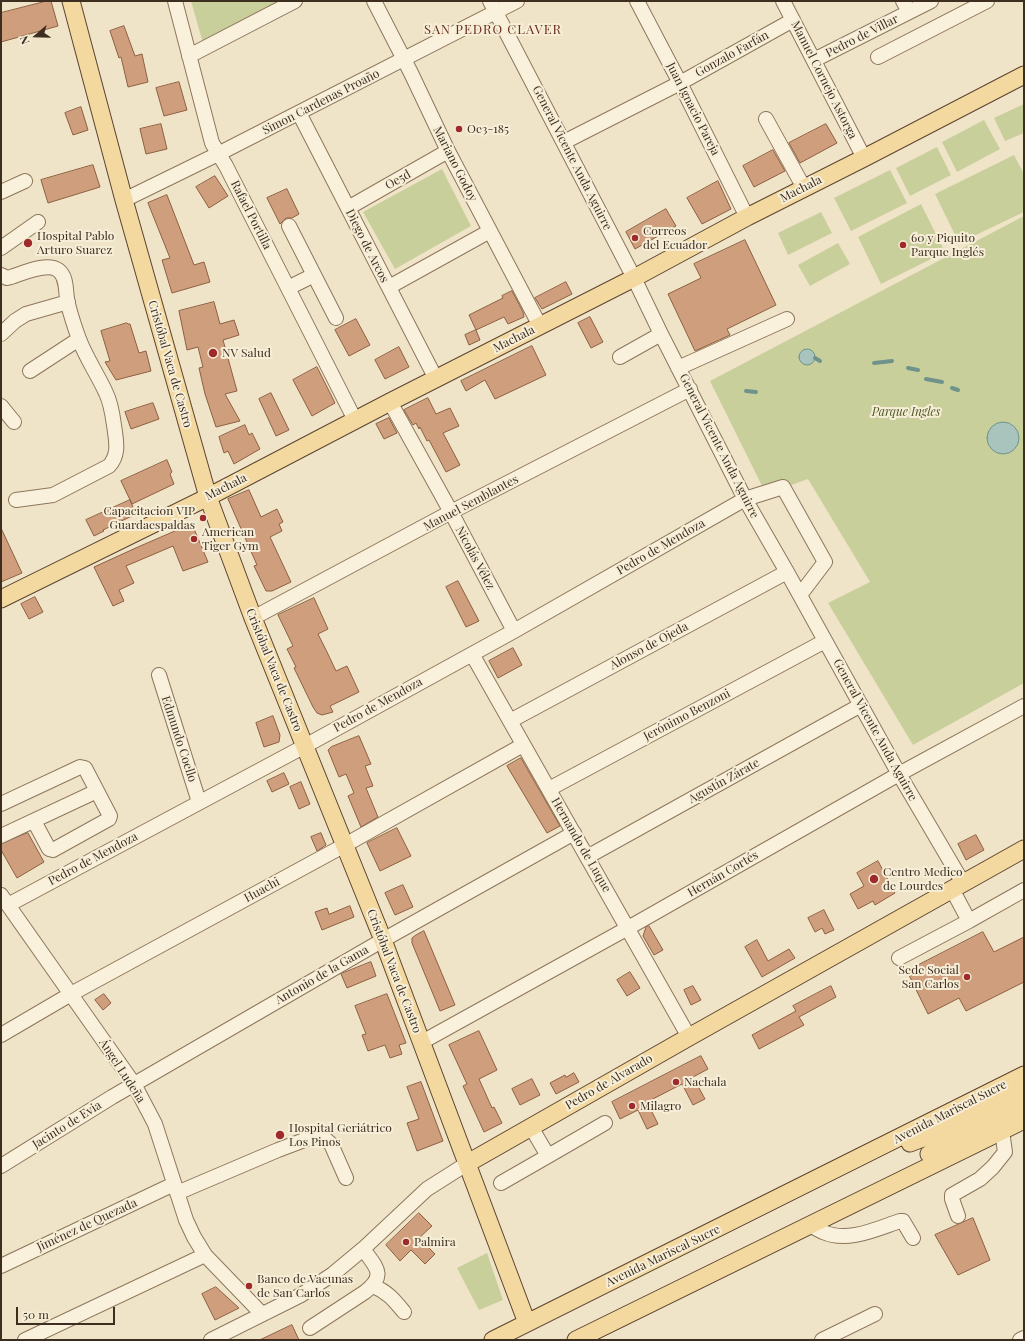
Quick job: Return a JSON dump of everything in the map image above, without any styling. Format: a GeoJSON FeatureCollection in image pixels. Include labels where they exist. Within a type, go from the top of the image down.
{"type":"FeatureCollection","features":[{"type":"Feature","properties":{"kind":"main road","name":"Cristóbal Vaca de Castro"},"geometry":{"type":"LineString","coordinates":[[71,1],[124,200],[208,497],[253,618],[383,940],[527,1323]]}},
{"type":"Feature","properties":{"kind":"main road","name":"Machala"},"geometry":{"type":"LineString","coordinates":[[1,599],[208,497],[1024,75]]}},
{"type":"Feature","properties":{"kind":"main road","name":"Pedro de Alvarado"},"geometry":{"type":"LineString","coordinates":[[468,1163],[1024,849]]}},
{"type":"Feature","properties":{"kind":"main road","name":"Avenida Mariscal Sucre"},"geometry":{"type":"LineString","coordinates":[[493,1340],[1024,1075]]}},
{"type":"Feature","properties":{"kind":"main road","name":"Avenida Mariscal Sucre"},"geometry":{"type":"LineString","coordinates":[[832,1171],[940,1132],[1024,1090]]}},
{"type":"Feature","properties":{"kind":"main road"},"geometry":{"type":"LineString","coordinates":[[855,1202],[884,1178],[1024,1104]]}},
{"type":"Feature","properties":{"kind":"main road"},"geometry":{"type":"LineString","coordinates":[[576,1340],[596,1336],[809,1225],[1024,1120]]}},
{"type":"Feature","properties":{"kind":"street","name":"Rafael Portilla"},"geometry":{"type":"LineString","coordinates":[[175,1],[212,143],[226,166],[355,420]]}},
{"type":"Feature","properties":{"kind":"street"},"geometry":{"type":"LineString","coordinates":[[189,56],[295,1]]}},
{"type":"Feature","properties":{"kind":"street","name":"Mariano Godoy"},"geometry":{"type":"LineString","coordinates":[[374,1],[404,59],[448,151],[540,326]]}},
{"type":"Feature","properties":{"kind":"street","name":"Simon Cardenas Proaño"},"geometry":{"type":"LineString","coordinates":[[124,200],[404,59],[493,6],[517,1]]}},
{"type":"Feature","properties":{"kind":"street","name":"Juan Ignacio Pareja"},"geometry":{"type":"LineString","coordinates":[[637,1],[747,217]]}},
{"type":"Feature","properties":{"kind":"street","name":"Manuel Cornejo Astorga"},"geometry":{"type":"LineString","coordinates":[[783,1],[864,158]]}},
{"type":"Feature","properties":{"kind":"street","name":"Pedro de Villar"},"geometry":{"type":"LineString","coordinates":[[814,60],[906,6],[930,1]]}},
{"type":"Feature","properties":{"kind":"street"},"geometry":{"type":"LineString","coordinates":[[878,57],[987,1]]}},
{"type":"Feature","properties":{"kind":"street","name":"General Vicente Anda Aguirre"},"geometry":{"type":"LineString","coordinates":[[493,6],[634,278],[745,499],[899,774],[957,886],[969,921]]}},
{"type":"Feature","properties":{"kind":"street","name":"Gonzalo Farfán"},"geometry":{"type":"LineString","coordinates":[[564,142],[680,83],[793,20]]}},
{"type":"Feature","properties":{"kind":"street","name":"Diego de Arcos"},"geometry":{"type":"LineString","coordinates":[[299,113],[436,379]]}},
{"type":"Feature","properties":{"kind":"street"},"geometry":{"type":"LineString","coordinates":[[766,119],[804,188]]}},
{"type":"Feature","properties":{"kind":"street","name":"Oe5d"},"geometry":{"type":"LineString","coordinates":[[348,208],[448,151]]}},
{"type":"Feature","properties":{"kind":"street"},"geometry":{"type":"LineString","coordinates":[[1,192],[25,181]]}},
{"type":"Feature","properties":{"kind":"street"},"geometry":{"type":"LineString","coordinates":[[1,248],[38,222]]}},
{"type":"Feature","properties":{"kind":"street"},"geometry":{"type":"LineString","coordinates":[[289,226],[336,318]]}},
{"type":"Feature","properties":{"kind":"street"},"geometry":{"type":"LineString","coordinates":[[389,287],[490,231]]}},
{"type":"Feature","properties":{"kind":"street"},"geometry":{"type":"LineString","coordinates":[[1,275],[6,278],[44,267],[55,268],[59,271],[65,281],[68,302],[79,339],[107,394],[113,415],[117,443],[116,454],[109,466],[63,491],[43,497],[16,500]]}},
{"type":"Feature","properties":{"kind":"street"},"geometry":{"type":"LineString","coordinates":[[288,288],[314,275]]}},
{"type":"Feature","properties":{"kind":"street"},"geometry":{"type":"LineString","coordinates":[[1,334],[15,321],[26,314],[68,302]]}},
{"type":"Feature","properties":{"kind":"street"},"geometry":{"type":"LineString","coordinates":[[678,368],[786,319]]}},
{"type":"Feature","properties":{"kind":"street"},"geometry":{"type":"LineString","coordinates":[[620,357],[661,334]]}},
{"type":"Feature","properties":{"kind":"street"},"geometry":{"type":"LineString","coordinates":[[30,371],[79,339]]}},
{"type":"Feature","properties":{"kind":"street","name":"Manuel Semblantes"},"geometry":{"type":"LineString","coordinates":[[253,618],[451,512],[690,389]]}},
{"type":"Feature","properties":{"kind":"street","name":"Nicolás Vélez"},"geometry":{"type":"LineString","coordinates":[[390,402],[451,512],[514,631]]}},
{"type":"Feature","properties":{"kind":"street"},"geometry":{"type":"LineString","coordinates":[[1,406],[14,422]]}},
{"type":"Feature","properties":{"kind":"street","name":"Pedro de Mendoza"},"geometry":{"type":"LineString","coordinates":[[4,900],[199,802],[305,746],[514,631],[745,499],[783,487],[825,562],[800,595]]}},
{"type":"Feature","properties":{"kind":"street","name":"Alonso de Ojeda"},"geometry":{"type":"LineString","coordinates":[[510,721],[787,572]]}},
{"type":"Feature","properties":{"kind":"street","name":"Jerónimo Benzoni"},"geometry":{"type":"LineString","coordinates":[[549,789],[826,642]]}},
{"type":"Feature","properties":{"kind":"street","name":"Hernando de Luque"},"geometry":{"type":"LineString","coordinates":[[472,654],[689,1037]]}},
{"type":"Feature","properties":{"kind":"street","name":"Edmundo Coello"},"geometry":{"type":"LineString","coordinates":[[160,675],[199,802]]}},
{"type":"Feature","properties":{"kind":"street","name":"Agustín Zárate"},"geometry":{"type":"LineString","coordinates":[[588,857],[861,705]]}},
{"type":"Feature","properties":{"kind":"street","name":"Hernán Cortés"},"geometry":{"type":"LineString","coordinates":[[422,1042],[628,928],[899,774],[1024,706]]}},
{"type":"Feature","properties":{"kind":"street","name":"Huachi"},"geometry":{"type":"LineString","coordinates":[[1,1035],[71,994],[345,845],[523,745]]}},
{"type":"Feature","properties":{"kind":"street"},"geometry":{"type":"LineString","coordinates":[[1,804],[82,766],[85,768],[110,816],[109,819],[53,850],[49,849],[34,820]]}},
{"type":"Feature","properties":{"kind":"street"},"geometry":{"type":"LineString","coordinates":[[1,836],[97,791]]}},
{"type":"Feature","properties":{"kind":"street","name":"Antonio de la Gama"},"geometry":{"type":"LineString","coordinates":[[134,1084],[383,940],[574,833]]}},
{"type":"Feature","properties":{"kind":"street"},"geometry":{"type":"LineString","coordinates":[[899,958],[1024,890]]}},
{"type":"Feature","properties":{"kind":"street","name":"Ángel Ludeña"},"geometry":{"type":"LineString","coordinates":[[4,900],[134,1084],[155,1124],[175,1189],[194,1237],[205,1254],[262,1314]]}},
{"type":"Feature","properties":{"kind":"street","name":"Jacinto de Evia"},"geometry":{"type":"LineString","coordinates":[[1,1166],[134,1084]]}},
{"type":"Feature","properties":{"kind":"street"},"geometry":{"type":"LineString","coordinates":[[500,1183],[605,1123]]}},
{"type":"Feature","properties":{"kind":"street"},"geometry":{"type":"LineString","coordinates":[[531,1127],[548,1156]]}},
{"type":"Feature","properties":{"kind":"street"},"geometry":{"type":"LineString","coordinates":[[958,1216],[952,1195],[980,1179],[993,1167],[1005,1152],[1002,1131]]}},
{"type":"Feature","properties":{"kind":"street","name":"Jiménez de Quezada"},"geometry":{"type":"LineString","coordinates":[[1,1266],[175,1189],[315,1136],[324,1138],[331,1144],[346,1178]]}},
{"type":"Feature","properties":{"kind":"street","name":"Pedro de Alvarado"},"geometry":{"type":"LineString","coordinates":[[211,1340],[301,1295],[333,1274],[363,1249],[427,1189],[468,1163]]}},
{"type":"Feature","properties":{"kind":"street"},"geometry":{"type":"LineString","coordinates":[[809,1225],[824,1233],[841,1236],[860,1235],[900,1221],[904,1221],[913,1238]]}},
{"type":"Feature","properties":{"kind":"street"},"geometry":{"type":"LineString","coordinates":[[310,1328],[373,1286],[378,1279],[378,1270],[363,1249]]}},
{"type":"Feature","properties":{"kind":"street"},"geometry":{"type":"LineString","coordinates":[[25,1340],[205,1254]]}},
{"type":"Feature","properties":{"kind":"street"},"geometry":{"type":"LineString","coordinates":[[373,1286],[389,1295],[404,1312]]}},
{"type":"Feature","properties":{"kind":"street"},"geometry":{"type":"LineString","coordinates":[[822,1340],[875,1314]]}},
{"type":"Feature","properties":{"kind":"street"},"geometry":{"type":"LineString","coordinates":[[1020,1340],[1024,1338]]}},
{"type":"Feature","properties":{"kind":"green space"},"geometry":{"type":"Polygon","coordinates":[[[191,1],[282,1],[203,43],[191,1]]]}},
{"type":"Feature","properties":{"kind":"green space"},"geometry":{"type":"Polygon","coordinates":[[[1024,104],[1024,133],[1005,141],[994,118],[1024,104]]]}},
{"type":"Feature","properties":{"kind":"green space"},"geometry":{"type":"Polygon","coordinates":[[[984,120],[1000,149],[957,172],[942,142],[984,120]]]}},
{"type":"Feature","properties":{"kind":"green space"},"geometry":{"type":"Polygon","coordinates":[[[937,147],[951,175],[910,196],[896,168],[937,147]]]}},
{"type":"Feature","properties":{"kind":"green space"},"geometry":{"type":"Polygon","coordinates":[[[1014,155],[1024,174],[1024,212],[959,243],[935,194],[1014,155]]]}},
{"type":"Feature","properties":{"kind":"green space"},"geometry":{"type":"Polygon","coordinates":[[[442,169],[471,226],[395,269],[363,212],[442,169]]]}},
{"type":"Feature","properties":{"kind":"green space"},"geometry":{"type":"Polygon","coordinates":[[[890,170],[907,203],[851,231],[834,198],[890,170]]]}},
{"type":"Feature","properties":{"kind":"green space"},"geometry":{"type":"Polygon","coordinates":[[[921,204],[945,252],[881,284],[858,237],[921,204]]]}},
{"type":"Feature","properties":{"kind":"green space"},"geometry":{"type":"Polygon","coordinates":[[[821,212],[832,233],[788,255],[778,233],[821,212]]]}},
{"type":"Feature","properties":{"kind":"green space","name":"Parque Ingles"},"geometry":{"type":"Polygon","coordinates":[[[1024,216],[1024,683],[913,745],[828,603],[870,582],[808,479],[766,494],[710,381],[1024,216]]]}},
{"type":"Feature","properties":{"kind":"green space"},"geometry":{"type":"Polygon","coordinates":[[[838,243],[850,264],[810,286],[798,265],[838,243]]]}},
{"type":"Feature","properties":{"kind":"green space"},"geometry":{"type":"Polygon","coordinates":[[[487,1253],[503,1300],[479,1310],[457,1268],[487,1253]]]}},
{"type":"Feature","properties":{"kind":"water"},"geometry":{"type":"Polygon","coordinates":[[[804,349],[810,349],[815,354],[813,363],[810,365],[804,365],[799,360],[799,354],[804,349]]]}},
{"type":"Feature","properties":{"kind":"water"},"geometry":{"type":"Polygon","coordinates":[[[1000,422],[1006,422],[1016,429],[1019,438],[1018,444],[1012,451],[1006,454],[1000,454],[990,447],[987,441],[987,435],[994,425],[1000,422]]]}},
{"type":"Feature","properties":{"kind":"building"},"geometry":{"type":"Polygon","coordinates":[[[51,1],[58,26],[1,42],[1,13],[51,1]]]}},
{"type":"Feature","properties":{"kind":"building"},"geometry":{"type":"Polygon","coordinates":[[[124,26],[135,56],[142,54],[148,82],[128,87],[121,57],[119,58],[110,31],[124,26]]]}},
{"type":"Feature","properties":{"kind":"building"},"geometry":{"type":"Polygon","coordinates":[[[179,82],[187,110],[164,116],[156,88],[179,82]]]}},
{"type":"Feature","properties":{"kind":"building"},"geometry":{"type":"Polygon","coordinates":[[[81,107],[88,130],[73,135],[65,113],[81,107]]]}},
{"type":"Feature","properties":{"kind":"building"},"geometry":{"type":"Polygon","coordinates":[[[161,124],[167,149],[146,154],[140,129],[161,124]]]}},
{"type":"Feature","properties":{"kind":"building"},"geometry":{"type":"Polygon","coordinates":[[[826,124],[837,143],[800,163],[789,143],[826,124]]]}},
{"type":"Feature","properties":{"kind":"building"},"geometry":{"type":"Polygon","coordinates":[[[773,150],[785,171],[754,187],[743,166],[773,150]]]}},
{"type":"Feature","properties":{"kind":"building"},"geometry":{"type":"Polygon","coordinates":[[[93,165],[100,187],[48,203],[41,180],[93,165]]]}},
{"type":"Feature","properties":{"kind":"building"},"geometry":{"type":"Polygon","coordinates":[[[215,176],[228,196],[209,208],[196,187],[215,176]]]}},
{"type":"Feature","properties":{"kind":"building"},"geometry":{"type":"Polygon","coordinates":[[[718,181],[731,209],[702,224],[687,198],[718,181]]]}},
{"type":"Feature","properties":{"kind":"building"},"geometry":{"type":"Polygon","coordinates":[[[287,189],[299,214],[292,218],[286,218],[280,224],[267,198],[287,189]]]}},
{"type":"Feature","properties":{"kind":"building"},"geometry":{"type":"Polygon","coordinates":[[[167,195],[194,265],[204,262],[210,282],[172,293],[162,260],[170,258],[148,203],[167,195]]]}},
{"type":"Feature","properties":{"kind":"building"},"geometry":{"type":"Polygon","coordinates":[[[666,209],[676,226],[635,249],[626,232],[666,209]]]}},
{"type":"Feature","properties":{"kind":"building"},"geometry":{"type":"Polygon","coordinates":[[[745,240],[776,305],[727,329],[730,335],[695,351],[668,294],[701,278],[694,264],[745,240]]]}},
{"type":"Feature","properties":{"kind":"building"},"geometry":{"type":"Polygon","coordinates":[[[566,282],[572,294],[542,309],[535,298],[566,282]]]}},
{"type":"Feature","properties":{"kind":"building"},"geometry":{"type":"Polygon","coordinates":[[[512,291],[524,317],[508,324],[504,317],[476,330],[469,315],[503,298],[502,296],[512,291]]]}},
{"type":"Feature","properties":{"kind":"building"},"geometry":{"type":"Polygon","coordinates":[[[214,302],[220,324],[234,320],[239,335],[223,340],[237,391],[225,394],[240,421],[216,427],[205,394],[199,368],[203,367],[198,347],[187,350],[179,311],[214,302]]]}},
{"type":"Feature","properties":{"kind":"building"},"geometry":{"type":"Polygon","coordinates":[[[590,317],[603,342],[591,348],[578,323],[590,317]]]}},
{"type":"Feature","properties":{"kind":"building"},"geometry":{"type":"Polygon","coordinates":[[[356,319],[370,345],[349,356],[335,330],[356,319]]]}},
{"type":"Feature","properties":{"kind":"building"},"geometry":{"type":"Polygon","coordinates":[[[127,323],[130,324],[139,353],[146,351],[151,371],[116,380],[105,362],[110,361],[101,331],[127,323]]]}},
{"type":"Feature","properties":{"kind":"building"},"geometry":{"type":"Polygon","coordinates":[[[476,330],[480,340],[469,345],[465,335],[476,330]]]}},
{"type":"Feature","properties":{"kind":"building"},"geometry":{"type":"Polygon","coordinates":[[[532,346],[546,375],[495,399],[485,380],[466,391],[461,381],[532,346]]]}},
{"type":"Feature","properties":{"kind":"building"},"geometry":{"type":"Polygon","coordinates":[[[399,347],[409,367],[385,379],[375,360],[399,347]]]}},
{"type":"Feature","properties":{"kind":"building"},"geometry":{"type":"Polygon","coordinates":[[[317,367],[335,403],[312,416],[293,380],[317,367]]]}},
{"type":"Feature","properties":{"kind":"building"},"geometry":{"type":"Polygon","coordinates":[[[271,393],[289,430],[276,436],[259,399],[271,393]]]}},
{"type":"Feature","properties":{"kind":"building"},"geometry":{"type":"Polygon","coordinates":[[[428,398],[436,414],[450,408],[459,426],[443,433],[460,465],[446,472],[429,440],[427,441],[420,427],[419,429],[416,423],[413,425],[404,410],[428,398]]]}},
{"type":"Feature","properties":{"kind":"building"},"geometry":{"type":"Polygon","coordinates":[[[153,403],[159,419],[131,429],[125,412],[153,403]]]}},
{"type":"Feature","properties":{"kind":"building"},"geometry":{"type":"Polygon","coordinates":[[[389,418],[397,433],[384,439],[376,424],[389,418]]]}},
{"type":"Feature","properties":{"kind":"building"},"geometry":{"type":"Polygon","coordinates":[[[245,425],[249,435],[252,433],[260,449],[234,464],[228,451],[224,453],[219,437],[245,425]]]}},
{"type":"Feature","properties":{"kind":"building"},"geometry":{"type":"Polygon","coordinates":[[[167,460],[172,472],[170,474],[174,484],[132,504],[121,481],[167,460]]]}},
{"type":"Feature","properties":{"kind":"building"},"geometry":{"type":"Polygon","coordinates":[[[249,490],[261,517],[277,509],[283,522],[279,524],[282,531],[270,537],[291,582],[272,591],[266,591],[254,566],[257,565],[228,499],[249,490]]]}},
{"type":"Feature","properties":{"kind":"building"},"geometry":{"type":"Polygon","coordinates":[[[130,500],[136,514],[94,536],[86,520],[130,500]]]}},
{"type":"Feature","properties":{"kind":"building"},"geometry":{"type":"Polygon","coordinates":[[[192,524],[208,562],[183,571],[173,546],[126,566],[134,583],[119,590],[124,601],[113,606],[94,567],[192,524]]]}},
{"type":"Feature","properties":{"kind":"building"},"geometry":{"type":"Polygon","coordinates":[[[1,528],[22,573],[1,582],[1,528]]]}},
{"type":"Feature","properties":{"kind":"building"},"geometry":{"type":"Polygon","coordinates":[[[458,581],[479,621],[466,627],[446,587],[458,581]]]}},
{"type":"Feature","properties":{"kind":"building"},"geometry":{"type":"Polygon","coordinates":[[[35,597],[43,612],[29,619],[21,604],[35,597]]]}},
{"type":"Feature","properties":{"kind":"building"},"geometry":{"type":"Polygon","coordinates":[[[314,598],[328,629],[318,634],[336,671],[347,666],[359,692],[330,706],[333,712],[322,715],[317,713],[313,707],[294,668],[296,667],[287,649],[293,646],[278,615],[314,598]]]}},
{"type":"Feature","properties":{"kind":"building"},"geometry":{"type":"Polygon","coordinates":[[[513,648],[522,665],[498,678],[489,661],[513,648]]]}},
{"type":"Feature","properties":{"kind":"building"},"geometry":{"type":"Polygon","coordinates":[[[273,716],[280,735],[279,742],[264,747],[256,723],[273,716]]]}},
{"type":"Feature","properties":{"kind":"building"},"geometry":{"type":"Polygon","coordinates":[[[359,736],[371,764],[365,766],[373,786],[366,788],[378,817],[361,827],[348,796],[354,793],[346,774],[339,777],[328,750],[331,747],[359,736]]]}},
{"type":"Feature","properties":{"kind":"building"},"geometry":{"type":"Polygon","coordinates":[[[521,758],[560,826],[547,833],[507,766],[521,758]]]}},
{"type":"Feature","properties":{"kind":"building"},"geometry":{"type":"Polygon","coordinates":[[[284,773],[289,784],[272,792],[267,781],[284,773]]]}},
{"type":"Feature","properties":{"kind":"building"},"geometry":{"type":"Polygon","coordinates":[[[301,782],[310,804],[299,809],[290,787],[301,782]]]}},
{"type":"Feature","properties":{"kind":"building"},"geometry":{"type":"Polygon","coordinates":[[[397,828],[411,856],[380,871],[367,843],[397,828]]]}},
{"type":"Feature","properties":{"kind":"building"},"geometry":{"type":"Polygon","coordinates":[[[28,833],[44,862],[17,878],[1,850],[1,844],[28,833]]]}},
{"type":"Feature","properties":{"kind":"building"},"geometry":{"type":"Polygon","coordinates":[[[321,833],[326,845],[317,851],[311,837],[321,833]]]}},
{"type":"Feature","properties":{"kind":"building"},"geometry":{"type":"Polygon","coordinates":[[[976,835],[984,850],[966,860],[958,844],[976,835]]]}},
{"type":"Feature","properties":{"kind":"building","name":"Centro Medico de Lourdes"},"geometry":{"type":"Polygon","coordinates":[[[878,861],[895,893],[875,905],[873,901],[858,909],[850,894],[864,886],[857,873],[878,861]]]}},
{"type":"Feature","properties":{"kind":"building"},"geometry":{"type":"Polygon","coordinates":[[[403,885],[413,907],[395,915],[385,893],[403,885]]]}},
{"type":"Feature","properties":{"kind":"building"},"geometry":{"type":"Polygon","coordinates":[[[350,906],[354,917],[322,930],[315,912],[327,908],[329,914],[350,906]]]}},
{"type":"Feature","properties":{"kind":"building"},"geometry":{"type":"Polygon","coordinates":[[[824,910],[834,930],[825,934],[822,928],[815,932],[808,918],[824,910]]]}},
{"type":"Feature","properties":{"kind":"building"},"geometry":{"type":"Polygon","coordinates":[[[649,926],[663,950],[654,955],[643,936],[646,927],[649,926]]]}},
{"type":"Feature","properties":{"kind":"building"},"geometry":{"type":"Polygon","coordinates":[[[424,931],[455,1005],[440,1011],[412,943],[412,938],[424,931]]]}},
{"type":"Feature","properties":{"kind":"building","name":"Sede Social San Carlos"},"geometry":{"type":"Polygon","coordinates":[[[983,932],[994,952],[1024,937],[1024,982],[966,1011],[959,998],[928,1014],[907,971],[983,932]]]}},
{"type":"Feature","properties":{"kind":"building"},"geometry":{"type":"Polygon","coordinates":[[[757,940],[768,961],[789,949],[795,958],[762,977],[745,947],[757,940]]]}},
{"type":"Feature","properties":{"kind":"building"},"geometry":{"type":"Polygon","coordinates":[[[371,962],[376,976],[347,988],[341,974],[371,962]]]}},
{"type":"Feature","properties":{"kind":"building"},"geometry":{"type":"Polygon","coordinates":[[[630,972],[640,988],[627,996],[617,980],[630,972]]]}},
{"type":"Feature","properties":{"kind":"building"},"geometry":{"type":"Polygon","coordinates":[[[693,986],[701,1000],[691,1005],[684,990],[693,986]]]}},
{"type":"Feature","properties":{"kind":"building"},"geometry":{"type":"Polygon","coordinates":[[[831,986],[836,997],[799,1017],[804,1025],[759,1049],[752,1035],[796,1011],[793,1006],[831,986]]]}},
{"type":"Feature","properties":{"kind":"building"},"geometry":{"type":"Polygon","coordinates":[[[104,994],[111,1003],[103,1010],[95,1000],[104,994]]]}},
{"type":"Feature","properties":{"kind":"building"},"geometry":{"type":"Polygon","coordinates":[[[387,994],[406,1043],[399,1045],[402,1054],[390,1058],[385,1045],[368,1051],[362,1035],[366,1034],[355,1006],[387,994]]]}},
{"type":"Feature","properties":{"kind":"building"},"geometry":{"type":"Polygon","coordinates":[[[479,1031],[497,1070],[479,1079],[492,1108],[494,1107],[502,1123],[484,1132],[463,1086],[467,1084],[449,1045],[479,1031]]]}},
{"type":"Feature","properties":{"kind":"building"},"geometry":{"type":"Polygon","coordinates":[[[701,1056],[708,1069],[693,1077],[705,1099],[693,1105],[682,1084],[647,1102],[658,1124],[647,1129],[638,1110],[620,1119],[612,1102],[701,1056]]]}},
{"type":"Feature","properties":{"kind":"building"},"geometry":{"type":"Polygon","coordinates":[[[574,1073],[579,1082],[556,1094],[550,1083],[565,1075],[566,1077],[574,1073]]]}},
{"type":"Feature","properties":{"kind":"building"},"geometry":{"type":"Polygon","coordinates":[[[532,1079],[540,1095],[520,1105],[512,1089],[532,1079]]]}},
{"type":"Feature","properties":{"kind":"building"},"geometry":{"type":"Polygon","coordinates":[[[421,1082],[443,1141],[417,1151],[407,1123],[419,1119],[407,1087],[421,1082]]]}},
{"type":"Feature","properties":{"kind":"building","name":"Palmira"},"geometry":{"type":"Polygon","coordinates":[[[419,1213],[432,1226],[419,1238],[435,1254],[425,1264],[411,1250],[400,1261],[386,1245],[419,1213]]]}},
{"type":"Feature","properties":{"kind":"building"},"geometry":{"type":"Polygon","coordinates":[[[973,1218],[990,1260],[958,1275],[935,1235],[973,1218]]]}},
{"type":"Feature","properties":{"kind":"building"},"geometry":{"type":"Polygon","coordinates":[[[216,1287],[239,1308],[215,1320],[202,1294],[216,1287]]]}},
{"type":"Feature","properties":{"kind":"building"},"geometry":{"type":"Polygon","coordinates":[[[292,1325],[299,1340],[260,1340],[292,1325]]]}},
{"type":"Feature","properties":{"kind":"waterway"},"geometry":{"type":"LineString","coordinates":[[815,358],[820,361]]}},
{"type":"Feature","properties":{"kind":"waterway"},"geometry":{"type":"LineString","coordinates":[[874,363],[892,361]]}},
{"type":"Feature","properties":{"kind":"waterway"},"geometry":{"type":"LineString","coordinates":[[908,368],[918,370]]}},
{"type":"Feature","properties":{"kind":"waterway"},"geometry":{"type":"LineString","coordinates":[[926,379],[942,382]]}},
{"type":"Feature","properties":{"kind":"waterway"},"geometry":{"type":"LineString","coordinates":[[952,388],[958,390]]}},
{"type":"Feature","properties":{"kind":"waterway"},"geometry":{"type":"LineString","coordinates":[[746,391],[756,392]]}},
{"type":"Feature","properties":{"kind":"place","name":"Oe3-185"},"geometry":{"type":"Point","coordinates":[459,129]}},
{"type":"Feature","properties":{"kind":"place","name":"Correos del Ecuador"},"geometry":{"type":"Point","coordinates":[635,238]}},
{"type":"Feature","properties":{"kind":"place","name":"Hospital Pablo Arturo Suarez"},"geometry":{"type":"Point","coordinates":[28,243]}},
{"type":"Feature","properties":{"kind":"place","name":"60 y Piquito Parque Inglés"},"geometry":{"type":"Point","coordinates":[903,245]}},
{"type":"Feature","properties":{"kind":"place","name":"NV Salud"},"geometry":{"type":"Point","coordinates":[213,353]}},
{"type":"Feature","properties":{"kind":"place","name":"Capacitacion VIP Guardaespaldas"},"geometry":{"type":"Point","coordinates":[203,518]}},
{"type":"Feature","properties":{"kind":"place","name":"American Tiger Gym"},"geometry":{"type":"Point","coordinates":[194,539]}},
{"type":"Feature","properties":{"kind":"place","name":"Centro Medico de Lourdes"},"geometry":{"type":"Point","coordinates":[874,879]}},
{"type":"Feature","properties":{"kind":"place","name":"Sede Social San Carlos"},"geometry":{"type":"Point","coordinates":[967,977]}},
{"type":"Feature","properties":{"kind":"place","name":"Nachala"},"geometry":{"type":"Point","coordinates":[676,1082]}},
{"type":"Feature","properties":{"kind":"place","name":"Milagro"},"geometry":{"type":"Point","coordinates":[632,1106]}},
{"type":"Feature","properties":{"kind":"place","name":"Hospital Geriátrico Los Pinos"},"geometry":{"type":"Point","coordinates":[280,1135]}},
{"type":"Feature","properties":{"kind":"place","name":"Palmira"},"geometry":{"type":"Point","coordinates":[406,1242]}},
{"type":"Feature","properties":{"kind":"place","name":"Banco de Vacunas de San Carlos"},"geometry":{"type":"Point","coordinates":[249,1286]}},
{"type":"Feature","properties":{"kind":"district","name":"SAN PEDRO CLAVER"},"geometry":{"type":"Point","coordinates":[493,30]}}]}
